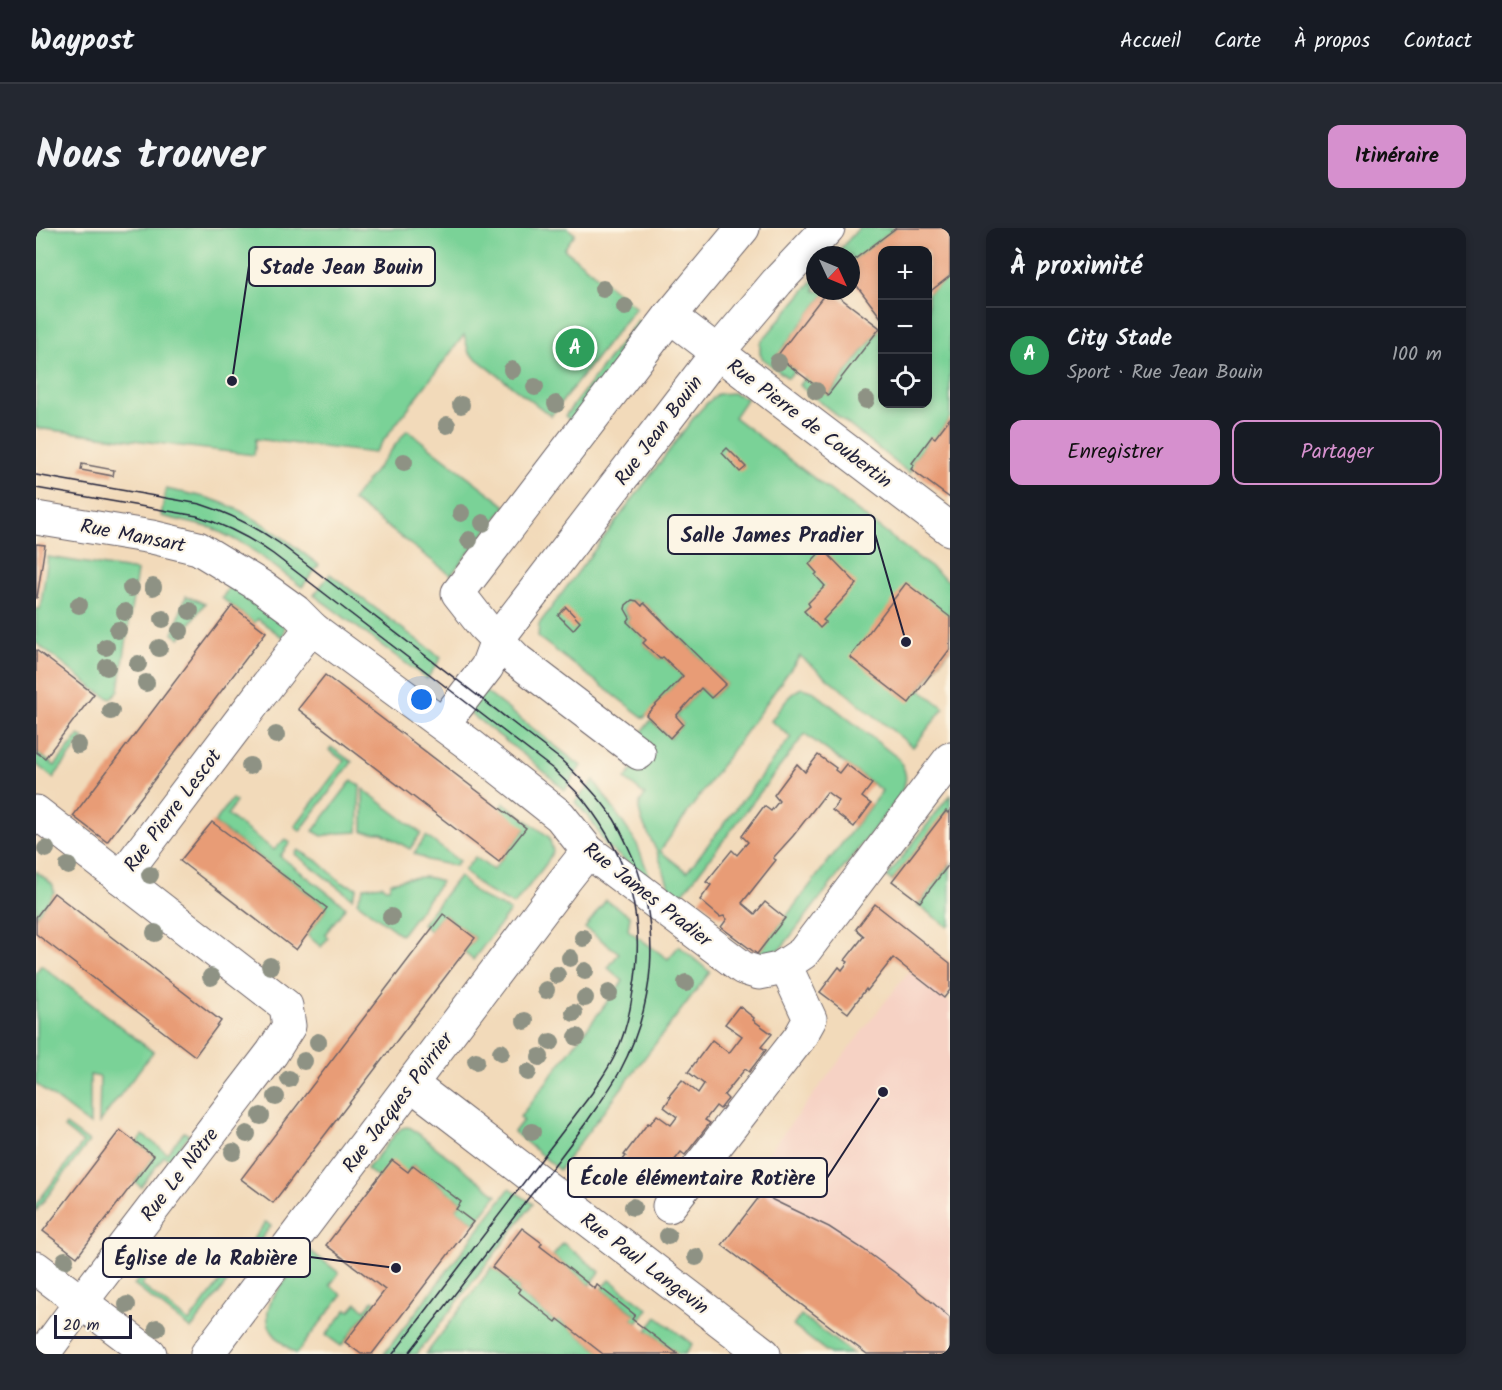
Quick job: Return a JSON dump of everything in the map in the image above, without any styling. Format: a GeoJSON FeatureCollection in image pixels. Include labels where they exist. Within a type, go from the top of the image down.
{"type":"FeatureCollection","features":[{"type":"Feature","properties":{"kind":"street"},"geometry":{"type":"LineString","coordinates":[[639,753],[517,660],[483,625],[458,593],[670,316],[743,228]]}},
{"type":"Feature","properties":{"kind":"street","name":"Rue Jean Bouin"},"geometry":{"type":"LineString","coordinates":[[443,724],[487,667],[497,640],[718,352],[777,282],[828,228]]}},
{"type":"Feature","properties":{"kind":"street","name":"Rue Pierre de Coubertin"},"geometry":{"type":"LineString","coordinates":[[670,316],[950,529]]}},
{"type":"Feature","properties":{"kind":"street","name":"Rue Mansart"},"geometry":{"type":"LineString","coordinates":[[36,518],[152,537],[198,548],[262,586],[313,628]]}},
{"type":"Feature","properties":{"kind":"street","name":"Rue James Pradier"},"geometry":{"type":"LineString","coordinates":[[313,628],[443,724],[560,816],[588,851],[743,968],[759,973],[779,969],[803,953],[950,759]]}},
{"type":"Feature","properties":{"kind":"street","name":"Rue Pierre Lescot"},"geometry":{"type":"LineString","coordinates":[[233,1103],[272,1053],[289,1026],[286,1006],[121,878],[313,628]]}},
{"type":"Feature","properties":{"kind":"street"},"geometry":{"type":"LineString","coordinates":[[36,813],[121,878]]}},
{"type":"Feature","properties":{"kind":"street","name":"Rue Jacques Poirrier"},"geometry":{"type":"LineString","coordinates":[[207,1354],[588,851]]}},
{"type":"Feature","properties":{"kind":"street"},"geometry":{"type":"LineString","coordinates":[[669,1206],[800,1037],[810,1018],[785,965]]}},
{"type":"Feature","properties":{"kind":"street","name":"Rue Paul Langevin"},"geometry":{"type":"LineString","coordinates":[[411,1084],[764,1354]]}},
{"type":"Feature","properties":{"kind":"street","name":"Rue Le Nôtre"},"geometry":{"type":"LineString","coordinates":[[43,1354],[233,1103]]}},
{"type":"Feature","properties":{"kind":"street"},"geometry":{"type":"LineString","coordinates":[[36,1268],[150,1354]]}},
{"type":"Feature","properties":{"kind":"shaded area"},"geometry":{"type":"Polygon","coordinates":[[[909,971],[950,1003],[950,1354],[867,1354],[722,1245],[763,1192],[747,1180],[909,971]]]}},
{"type":"Feature","properties":{"kind":"green space"},"geometry":{"type":"Polygon","coordinates":[[[36,228],[567,228],[575,234],[564,249],[636,307],[551,416],[469,353],[464,335],[374,453],[256,439],[254,455],[36,428],[36,228]]]}},
{"type":"Feature","properties":{"kind":"green space"},"geometry":{"type":"Polygon","coordinates":[[[859,228],[896,228],[860,255],[860,246],[843,246],[859,228]]]}},
{"type":"Feature","properties":{"kind":"green space"},"geometry":{"type":"Polygon","coordinates":[[[950,276],[950,418],[935,438],[931,437],[912,463],[914,465],[909,473],[799,385],[805,377],[829,395],[878,331],[878,408],[932,408],[932,290],[950,276]]]}},
{"type":"Feature","properties":{"kind":"green space"},"geometry":{"type":"Polygon","coordinates":[[[806,289],[806,300],[820,300],[777,356],[795,370],[788,378],[763,359],[760,354],[760,343],[806,289]]]}},
{"type":"Feature","properties":{"kind":"green space"},"geometry":{"type":"Polygon","coordinates":[[[638,320],[649,329],[576,425],[565,416],[638,320]]]}},
{"type":"Feature","properties":{"kind":"green space"},"geometry":{"type":"Polygon","coordinates":[[[733,393],[747,398],[734,417],[950,582],[950,649],[920,689],[944,708],[913,747],[800,656],[660,851],[687,872],[791,737],[771,721],[788,698],[802,688],[814,692],[899,759],[906,779],[898,798],[786,942],[780,949],[765,954],[759,952],[882,791],[805,734],[680,897],[670,889],[657,852],[642,821],[639,810],[640,802],[645,795],[625,779],[651,747],[638,737],[651,720],[670,738],[683,724],[676,716],[701,688],[711,698],[726,684],[644,603],[642,606],[637,601],[632,600],[624,610],[630,618],[627,622],[646,640],[643,643],[660,659],[663,657],[683,676],[644,718],[538,637],[539,624],[695,416],[718,394],[733,393]]]}},
{"type":"Feature","properties":{"kind":"green space"},"geometry":{"type":"Polygon","coordinates":[[[407,430],[506,506],[451,575],[352,500],[407,430]]]}},
{"type":"Feature","properties":{"kind":"green space"},"geometry":{"type":"Polygon","coordinates":[[[166,489],[231,506],[270,529],[319,565],[302,587],[247,546],[212,528],[161,516],[166,489]]]}},
{"type":"Feature","properties":{"kind":"green space"},"geometry":{"type":"Polygon","coordinates":[[[48,557],[137,571],[119,690],[111,699],[97,691],[36,643],[36,609],[40,609],[48,557]]]}},
{"type":"Feature","properties":{"kind":"green space"},"geometry":{"type":"Polygon","coordinates":[[[330,574],[441,658],[427,679],[314,595],[330,574]]]}},
{"type":"Feature","properties":{"kind":"green space"},"geometry":{"type":"Polygon","coordinates":[[[231,584],[284,624],[285,631],[282,637],[258,619],[254,623],[222,598],[231,584]]]}},
{"type":"Feature","properties":{"kind":"green space"},"geometry":{"type":"Polygon","coordinates":[[[186,596],[205,603],[180,638],[173,634],[186,596]]]}},
{"type":"Feature","properties":{"kind":"green space"},"geometry":{"type":"Polygon","coordinates":[[[482,689],[581,766],[565,790],[466,710],[482,689]]]}},
{"type":"Feature","properties":{"kind":"green space"},"geometry":{"type":"Polygon","coordinates":[[[79,735],[84,738],[53,778],[36,764],[36,752],[55,766],[79,735]]]}},
{"type":"Feature","properties":{"kind":"green space"},"geometry":{"type":"Polygon","coordinates":[[[331,747],[352,762],[300,831],[295,826],[344,761],[329,750],[331,747]]]}},
{"type":"Feature","properties":{"kind":"green space"},"geometry":{"type":"Polygon","coordinates":[[[352,780],[360,786],[358,832],[322,836],[313,831],[352,780]]]}},
{"type":"Feature","properties":{"kind":"green space"},"geometry":{"type":"Polygon","coordinates":[[[594,780],[636,842],[651,880],[606,846],[592,821],[575,802],[594,780]]]}},
{"type":"Feature","properties":{"kind":"green space"},"geometry":{"type":"Polygon","coordinates":[[[363,789],[421,833],[410,849],[382,833],[363,832],[363,789]]]}},
{"type":"Feature","properties":{"kind":"green space"},"geometry":{"type":"Polygon","coordinates":[[[950,795],[948,813],[946,812],[892,881],[887,877],[950,795]]]}},
{"type":"Feature","properties":{"kind":"green space"},"geometry":{"type":"Polygon","coordinates":[[[232,799],[236,802],[227,815],[274,850],[285,839],[290,843],[280,856],[346,907],[325,934],[328,938],[321,947],[307,935],[327,908],[214,823],[232,799]]]}},
{"type":"Feature","properties":{"kind":"green space"},"geometry":{"type":"Polygon","coordinates":[[[504,803],[549,837],[553,851],[546,864],[514,905],[485,890],[464,871],[475,857],[493,870],[525,829],[500,809],[504,803]]]}},
{"type":"Feature","properties":{"kind":"green space"},"geometry":{"type":"Polygon","coordinates":[[[426,836],[459,861],[454,866],[427,860],[414,853],[426,836]]]}},
{"type":"Feature","properties":{"kind":"green space"},"geometry":{"type":"Polygon","coordinates":[[[298,850],[319,862],[341,882],[357,888],[352,898],[295,854],[298,850]]]}},
{"type":"Feature","properties":{"kind":"green space"},"geometry":{"type":"Polygon","coordinates":[[[950,863],[950,925],[948,927],[918,905],[950,863]]]}},
{"type":"Feature","properties":{"kind":"green space"},"geometry":{"type":"Polygon","coordinates":[[[36,871],[53,885],[54,893],[36,917],[36,871]]]}},
{"type":"Feature","properties":{"kind":"green space"},"geometry":{"type":"Polygon","coordinates":[[[459,876],[479,895],[510,911],[473,960],[464,952],[475,938],[443,914],[430,931],[422,924],[459,876]]]}},
{"type":"Feature","properties":{"kind":"green space"},"geometry":{"type":"Polygon","coordinates":[[[425,877],[441,882],[401,935],[357,902],[364,887],[382,885],[389,888],[391,882],[425,877]]]}},
{"type":"Feature","properties":{"kind":"green space"},"geometry":{"type":"Polygon","coordinates":[[[606,900],[630,916],[628,930],[668,959],[679,946],[710,972],[559,1170],[514,1132],[523,1120],[520,1117],[623,981],[608,968],[619,953],[585,928],[606,900]]]}},
{"type":"Feature","properties":{"kind":"green space"},"geometry":{"type":"Polygon","coordinates":[[[41,965],[153,1052],[99,1123],[100,1077],[90,1075],[90,1125],[36,1084],[36,973],[41,965]]]}},
{"type":"Feature","properties":{"kind":"green space"},"geometry":{"type":"Polygon","coordinates":[[[66,1125],[89,1142],[36,1211],[36,1204],[83,1143],[64,1128],[66,1125]]]}},
{"type":"Feature","properties":{"kind":"green space"},"geometry":{"type":"Polygon","coordinates":[[[407,1127],[497,1195],[475,1223],[456,1209],[461,1202],[413,1165],[408,1172],[378,1178],[367,1169],[397,1132],[407,1127]]]}},
{"type":"Feature","properties":{"kind":"green space"},"geometry":{"type":"Polygon","coordinates":[[[184,1132],[189,1135],[170,1160],[164,1156],[141,1187],[135,1182],[154,1156],[137,1143],[143,1135],[167,1153],[184,1132]]]}},
{"type":"Feature","properties":{"kind":"green space"},"geometry":{"type":"Polygon","coordinates":[[[510,1188],[533,1204],[417,1354],[384,1354],[510,1188]]]}},
{"type":"Feature","properties":{"kind":"green space"},"geometry":{"type":"Polygon","coordinates":[[[266,1222],[271,1226],[191,1329],[134,1285],[164,1247],[168,1250],[141,1285],[189,1322],[266,1222]]]}},
{"type":"Feature","properties":{"kind":"green space"},"geometry":{"type":"Polygon","coordinates":[[[563,1243],[600,1272],[590,1285],[553,1256],[563,1243]]]}},
{"type":"Feature","properties":{"kind":"green space"},"geometry":{"type":"Polygon","coordinates":[[[308,1249],[339,1273],[330,1285],[342,1295],[296,1354],[272,1331],[267,1317],[268,1308],[308,1249]]]}},
{"type":"Feature","properties":{"kind":"green space"},"geometry":{"type":"Polygon","coordinates":[[[492,1267],[520,1289],[518,1292],[555,1322],[558,1319],[603,1354],[426,1354],[492,1267]]]}},
{"type":"Feature","properties":{"kind":"green space"},"geometry":{"type":"Polygon","coordinates":[[[610,1280],[648,1309],[637,1323],[632,1319],[635,1314],[602,1289],[610,1280]]]}},
{"type":"Feature","properties":{"kind":"green space"},"geometry":{"type":"Polygon","coordinates":[[[373,1300],[376,1302],[341,1346],[326,1335],[347,1309],[350,1311],[357,1303],[365,1310],[373,1300]]]}},
{"type":"Feature","properties":{"kind":"green space"},"geometry":{"type":"Polygon","coordinates":[[[801,1315],[853,1354],[830,1354],[793,1326],[801,1315]]]}},
{"type":"Feature","properties":{"kind":"green space"},"geometry":{"type":"Polygon","coordinates":[[[657,1317],[692,1344],[685,1354],[678,1354],[647,1330],[657,1317]]]}},
{"type":"Feature","properties":{"kind":"building"},"geometry":{"type":"Polygon","coordinates":[[[896,228],[950,228],[950,276],[932,290],[932,246],[878,246],[878,314],[860,290],[860,255],[896,228]]]}},
{"type":"Feature","properties":{"kind":"building"},"geometry":{"type":"Polygon","coordinates":[[[820,300],[843,300],[878,326],[878,331],[828,395],[777,356],[820,300]]]}},
{"type":"Feature","properties":{"kind":"building"},"geometry":{"type":"Polygon","coordinates":[[[950,418],[950,498],[911,469],[914,465],[912,463],[932,436],[935,438],[950,418]]]}},
{"type":"Feature","properties":{"kind":"building"},"geometry":{"type":"Polygon","coordinates":[[[727,448],[746,467],[740,472],[722,453],[727,448]]]}},
{"type":"Feature","properties":{"kind":"building"},"geometry":{"type":"Polygon","coordinates":[[[82,464],[114,470],[113,476],[81,470],[82,464]]]}},
{"type":"Feature","properties":{"kind":"building"},"geometry":{"type":"Polygon","coordinates":[[[36,544],[45,545],[37,598],[36,598],[36,544]]]}},
{"type":"Feature","properties":{"kind":"building"},"geometry":{"type":"Polygon","coordinates":[[[823,549],[857,584],[823,620],[826,622],[820,628],[804,611],[810,606],[808,603],[825,586],[809,564],[823,549]]]}},
{"type":"Feature","properties":{"kind":"building"},"geometry":{"type":"Polygon","coordinates":[[[906,583],[950,617],[950,649],[909,703],[850,657],[906,583]]]}},
{"type":"Feature","properties":{"kind":"building"},"geometry":{"type":"Polygon","coordinates":[[[632,600],[642,606],[644,603],[726,684],[711,698],[701,688],[676,716],[683,724],[670,738],[646,715],[683,676],[663,657],[660,659],[643,643],[646,640],[627,622],[630,618],[625,609],[632,600]]]}},
{"type":"Feature","properties":{"kind":"building"},"geometry":{"type":"Polygon","coordinates":[[[232,606],[266,632],[107,842],[73,816],[232,606]]]}},
{"type":"Feature","properties":{"kind":"building"},"geometry":{"type":"Polygon","coordinates":[[[566,607],[580,622],[573,630],[558,615],[566,607]]]}},
{"type":"Feature","properties":{"kind":"building"},"geometry":{"type":"Polygon","coordinates":[[[36,650],[94,694],[45,758],[36,752],[36,650]]]}},
{"type":"Feature","properties":{"kind":"building"},"geometry":{"type":"Polygon","coordinates":[[[325,675],[526,828],[499,862],[298,709],[325,675]]]}},
{"type":"Feature","properties":{"kind":"building"},"geometry":{"type":"Polygon","coordinates":[[[818,755],[836,768],[835,770],[839,773],[846,764],[872,784],[862,797],[871,804],[854,827],[832,810],[839,801],[827,792],[773,858],[776,860],[742,903],[755,914],[765,902],[785,918],[757,954],[721,927],[727,919],[724,916],[720,917],[700,900],[711,885],[706,882],[732,850],[737,855],[748,842],[742,836],[764,806],[771,811],[779,801],[774,795],[797,764],[805,772],[818,755]]]}},
{"type":"Feature","properties":{"kind":"building"},"geometry":{"type":"Polygon","coordinates":[[[950,810],[950,863],[920,902],[892,881],[946,811],[948,813],[950,810]]]}},
{"type":"Feature","properties":{"kind":"building"},"geometry":{"type":"Polygon","coordinates":[[[212,822],[327,908],[296,950],[180,861],[212,822]]]}},
{"type":"Feature","properties":{"kind":"building"},"geometry":{"type":"Polygon","coordinates":[[[54,893],[221,1021],[195,1056],[36,934],[36,917],[54,893]]]}},
{"type":"Feature","properties":{"kind":"building"},"geometry":{"type":"Polygon","coordinates":[[[875,904],[950,963],[950,990],[944,998],[893,958],[848,1013],[820,992],[839,967],[842,970],[848,962],[845,960],[864,936],[856,929],[875,904]]]}},
{"type":"Feature","properties":{"kind":"building"},"geometry":{"type":"Polygon","coordinates":[[[443,914],[475,938],[273,1203],[241,1179],[443,914]]]}},
{"type":"Feature","properties":{"kind":"building"},"geometry":{"type":"Polygon","coordinates":[[[739,1006],[772,1034],[761,1047],[766,1050],[749,1072],[745,1069],[724,1095],[728,1099],[720,1109],[716,1106],[705,1120],[710,1123],[685,1155],[681,1152],[660,1179],[665,1182],[655,1194],[619,1165],[648,1123],[650,1124],[657,1115],[671,1125],[677,1117],[664,1107],[671,1097],[669,1096],[682,1080],[698,1093],[704,1084],[688,1072],[712,1040],[729,1053],[742,1036],[725,1024],[739,1006]]]}},
{"type":"Feature","properties":{"kind":"building"},"geometry":{"type":"Polygon","coordinates":[[[120,1130],[154,1156],[77,1257],[43,1231],[120,1130]]]}},
{"type":"Feature","properties":{"kind":"building"},"geometry":{"type":"Polygon","coordinates":[[[392,1160],[408,1172],[413,1165],[461,1202],[456,1209],[473,1222],[372,1354],[361,1354],[345,1342],[385,1290],[326,1245],[392,1160]]]}},
{"type":"Feature","properties":{"kind":"building"},"geometry":{"type":"Polygon","coordinates":[[[763,1192],[773,1200],[829,1227],[863,1249],[933,1303],[950,1318],[950,1354],[867,1354],[722,1245],[763,1192]]]}},
{"type":"Feature","properties":{"kind":"building"},"geometry":{"type":"Polygon","coordinates":[[[522,1228],[542,1243],[540,1246],[595,1289],[597,1285],[635,1315],[632,1319],[678,1354],[603,1354],[558,1319],[556,1322],[518,1292],[520,1289],[492,1267],[522,1228]]]}},
{"type":"Feature","properties":{"kind":"tram line"},"geometry":{"type":"LineString","coordinates":[[36,475],[200,504],[231,516],[270,537],[560,759],[589,788],[614,819],[634,860],[643,886],[651,940],[647,994],[632,1046],[605,1096],[588,1120],[408,1354]]}},
{"type":"Feature","properties":{"kind":"tram line"},"geometry":{"type":"LineString","coordinates":[[36,488],[197,516],[236,532],[264,548],[553,769],[574,789],[601,824],[623,868],[631,891],[635,915],[637,965],[627,1023],[614,1058],[592,1093],[393,1354]]}},
{"type":"Feature","properties":{"kind":"place","name":"City Stade"},"geometry":{"type":"Point","coordinates":[575,348]}},
{"type":"Feature","properties":{"kind":"place","name":"Stade Jean Bouin"},"geometry":{"type":"Point","coordinates":[232,381]}},
{"type":"Feature","properties":{"kind":"place","name":"Salle James Pradier"},"geometry":{"type":"Point","coordinates":[906,642]}},
{"type":"Feature","properties":{"kind":"place","name":"École élémentaire Rotière"},"geometry":{"type":"Point","coordinates":[883,1092]}},
{"type":"Feature","properties":{"kind":"place","name":"Église de la Rabière"},"geometry":{"type":"Point","coordinates":[396,1268]}}]}
